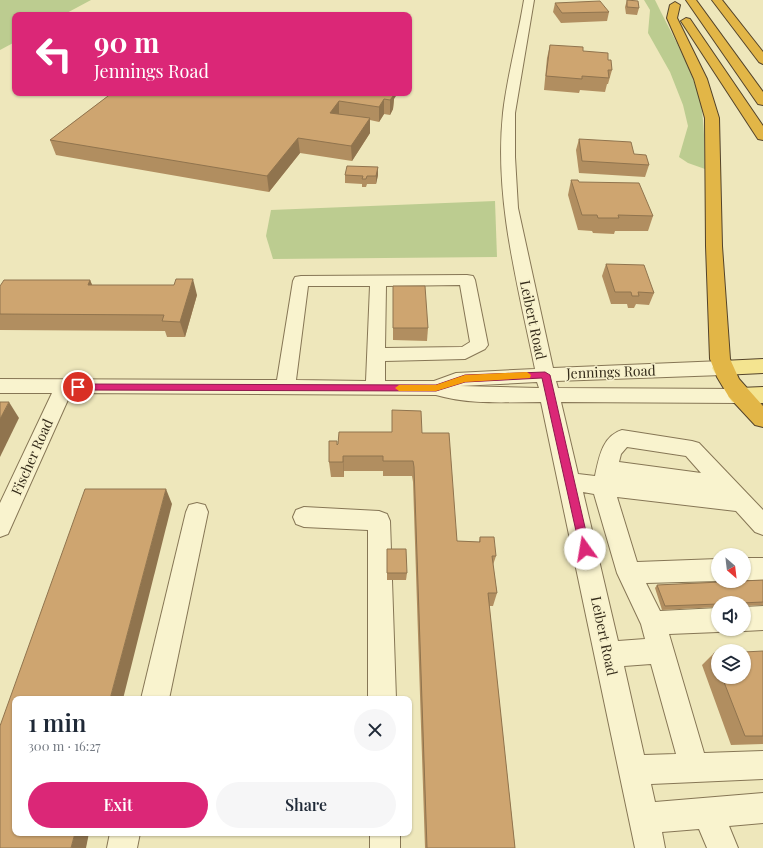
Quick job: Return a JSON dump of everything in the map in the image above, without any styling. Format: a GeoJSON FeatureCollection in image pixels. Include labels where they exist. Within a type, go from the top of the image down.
{"type":"FeatureCollection","features":[{"type":"Feature","properties":{"kind":"highway"},"geometry":{"type":"LineString","coordinates":[[691,0],[763,101]]}},
{"type":"Feature","properties":{"kind":"highway"},"geometry":{"type":"LineString","coordinates":[[699,0],[763,87]]}},
{"type":"Feature","properties":{"kind":"highway"},"geometry":{"type":"LineString","coordinates":[[674,2],[763,136]]}},
{"type":"Feature","properties":{"kind":"highway"},"geometry":{"type":"LineString","coordinates":[[674,2],[672,18],[700,76],[712,118],[718,337],[722,368],[732,387],[739,396],[763,419]]}},
{"type":"Feature","properties":{"kind":"highway"},"geometry":{"type":"LineString","coordinates":[[719,3],[737,17],[763,45]]}},
{"type":"Feature","properties":{"kind":"highway"},"geometry":{"type":"LineString","coordinates":[[719,3],[763,60]]}},
{"type":"Feature","properties":{"kind":"highway"},"geometry":{"type":"LineString","coordinates":[[737,98],[763,119]]}},
{"type":"Feature","properties":{"kind":"main road","name":"Jennings Road"},"geometry":{"type":"LineString","coordinates":[[722,368],[763,366]]}},
{"type":"Feature","properties":{"kind":"main road","name":"Jennings Road"},"geometry":{"type":"LineString","coordinates":[[739,396],[763,395]]}},
{"type":"Feature","properties":{"kind":"street","name":"Leibert Road"},"geometry":{"type":"LineString","coordinates":[[529,0],[510,102],[507,138],[508,168],[514,228],[650,848]]}},
{"type":"Feature","properties":{"kind":"street"},"geometry":{"type":"LineString","coordinates":[[285,388],[301,281],[467,280],[479,345],[465,353],[376,355]]}},
{"type":"Feature","properties":{"kind":"street"},"geometry":{"type":"LineString","coordinates":[[375,388],[378,281]]}},
{"type":"Feature","properties":{"kind":"street","name":"Jennings Road"},"geometry":{"type":"LineString","coordinates":[[0,386],[436,388],[469,395],[548,385],[722,368]]}},
{"type":"Feature","properties":{"kind":"street","name":"Jennings Road"},"geometry":{"type":"LineString","coordinates":[[548,385],[739,396]]}},
{"type":"Feature","properties":{"kind":"street","name":"Fischer Road"},"geometry":{"type":"LineString","coordinates":[[0,527],[64,387]]}},
{"type":"Feature","properties":{"kind":"street"},"geometry":{"type":"LineString","coordinates":[[694,768],[662,650],[653,623],[629,574],[605,477],[611,452],[622,438],[692,449],[763,525]]}},
{"type":"Feature","properties":{"kind":"street"},"geometry":{"type":"LineString","coordinates":[[569,482],[605,477],[662,476],[726,485]]}},
{"type":"Feature","properties":{"kind":"street"},"geometry":{"type":"LineString","coordinates":[[605,477],[742,502]]}},
{"type":"Feature","properties":{"kind":"street"},"geometry":{"type":"LineString","coordinates":[[156,696],[198,512]]}},
{"type":"Feature","properties":{"kind":"street"},"geometry":{"type":"LineString","coordinates":[[304,517],[379,521],[382,696]]}},
{"type":"Feature","properties":{"kind":"street"},"geometry":{"type":"LineString","coordinates":[[751,569],[763,569]]}},
{"type":"Feature","properties":{"kind":"street"},"geometry":{"type":"LineString","coordinates":[[629,574],[711,570]]}},
{"type":"Feature","properties":{"kind":"street"},"geometry":{"type":"LineString","coordinates":[[751,619],[763,618]]}},
{"type":"Feature","properties":{"kind":"street"},"geometry":{"type":"LineString","coordinates":[[653,623],[711,620]]}},
{"type":"Feature","properties":{"kind":"street"},"geometry":{"type":"LineString","coordinates":[[608,655],[662,650]]}},
{"type":"Feature","properties":{"kind":"street"},"geometry":{"type":"LineString","coordinates":[[634,770],[763,765]]}},
{"type":"Feature","properties":{"kind":"street"},"geometry":{"type":"LineString","coordinates":[[644,818],[763,808]]}},
{"type":"Feature","properties":{"kind":"street"},"geometry":{"type":"LineString","coordinates":[[707,813],[723,848]]}},
{"type":"Feature","properties":{"kind":"street"},"geometry":{"type":"LineString","coordinates":[[122,848],[124,836]]}},
{"type":"Feature","properties":{"kind":"street"},"geometry":{"type":"LineString","coordinates":[[385,836],[385,848]]}},
{"type":"Feature","properties":{"kind":"green space"},"geometry":{"type":"Polygon","coordinates":[[[0,0],[91,0],[69,12],[12,12],[12,44],[0,50],[0,0]]]}},
{"type":"Feature","properties":{"kind":"green space"},"geometry":{"type":"Polygon","coordinates":[[[644,0],[655,0],[680,50],[697,89],[703,118],[705,169],[688,163],[679,157],[688,126],[683,105],[670,72],[648,33],[650,10],[644,0]]]}},
{"type":"Feature","properties":{"kind":"green space"},"geometry":{"type":"Polygon","coordinates":[[[495,201],[497,257],[273,259],[266,236],[271,210],[495,201]]]}},
{"type":"Feature","properties":{"kind":"building"},"geometry":{"type":"Polygon","coordinates":[[[627,0],[638,1],[639,8],[627,7],[627,0]]]}},
{"type":"Feature","properties":{"kind":"building"},"geometry":{"type":"Polygon","coordinates":[[[600,1],[609,12],[562,13],[555,3],[600,1]]]}},
{"type":"Feature","properties":{"kind":"building"},"geometry":{"type":"Polygon","coordinates":[[[550,45],[583,47],[583,51],[608,53],[608,60],[611,60],[612,70],[608,70],[609,78],[582,76],[582,79],[546,76],[550,45]]]}},
{"type":"Feature","properties":{"kind":"building"},"geometry":{"type":"Polygon","coordinates":[[[108,96],[393,96],[390,100],[384,99],[379,107],[339,101],[330,113],[370,118],[351,146],[298,138],[267,176],[50,140],[108,96]]]}},
{"type":"Feature","properties":{"kind":"building"},"geometry":{"type":"Polygon","coordinates":[[[579,139],[631,142],[634,154],[646,155],[649,165],[582,161],[579,139]]]}},
{"type":"Feature","properties":{"kind":"building"},"geometry":{"type":"Polygon","coordinates":[[[347,166],[378,167],[376,176],[367,176],[366,179],[362,179],[363,176],[345,175],[347,166]]]}},
{"type":"Feature","properties":{"kind":"building"},"geometry":{"type":"Polygon","coordinates":[[[571,180],[578,180],[579,182],[639,183],[653,216],[618,215],[619,218],[598,218],[597,215],[582,215],[571,180]]]}},
{"type":"Feature","properties":{"kind":"building"},"geometry":{"type":"Polygon","coordinates":[[[606,264],[644,265],[654,293],[638,292],[639,296],[632,296],[631,292],[615,292],[606,264]]]}},
{"type":"Feature","properties":{"kind":"building"},"geometry":{"type":"Polygon","coordinates":[[[176,279],[193,279],[180,322],[162,321],[164,315],[0,314],[0,286],[4,280],[90,280],[88,285],[174,285],[176,279]]]}},
{"type":"Feature","properties":{"kind":"building"},"geometry":{"type":"Polygon","coordinates":[[[393,286],[425,286],[428,328],[393,328],[393,286]]]}},
{"type":"Feature","properties":{"kind":"building"},"geometry":{"type":"Polygon","coordinates":[[[0,402],[9,402],[0,419],[0,402]]]}},
{"type":"Feature","properties":{"kind":"building"},"geometry":{"type":"Polygon","coordinates":[[[392,410],[421,411],[422,433],[449,433],[457,541],[480,542],[480,537],[494,537],[496,556],[492,556],[497,593],[488,593],[515,848],[427,848],[413,461],[383,461],[383,456],[343,456],[343,462],[329,462],[329,441],[337,441],[337,445],[339,432],[392,432],[392,410]]]}},
{"type":"Feature","properties":{"kind":"building"},"geometry":{"type":"Polygon","coordinates":[[[85,489],[166,489],[111,696],[12,696],[12,836],[74,836],[71,848],[0,848],[0,726],[85,489]]]}},
{"type":"Feature","properties":{"kind":"building"},"geometry":{"type":"Polygon","coordinates":[[[387,549],[406,549],[407,573],[387,573],[387,549]]]}},
{"type":"Feature","properties":{"kind":"building"},"geometry":{"type":"Polygon","coordinates":[[[763,580],[763,602],[751,603],[751,596],[711,596],[711,604],[665,606],[657,585],[711,582],[711,588],[751,588],[751,581],[763,580]]]}},
{"type":"Feature","properties":{"kind":"building"},"geometry":{"type":"Polygon","coordinates":[[[763,651],[763,736],[745,736],[725,684],[751,684],[751,652],[763,651]]]}},
{"type":"Feature","properties":{"kind":"slow traffic"},"geometry":{"type":"LineString","coordinates":[[399,388],[436,388],[465,378],[527,375]]}},
{"type":"Feature","properties":{"kind":"route"},"geometry":{"type":"LineString","coordinates":[[78,387],[436,388],[465,378],[545,375],[585,549]]}}]}
